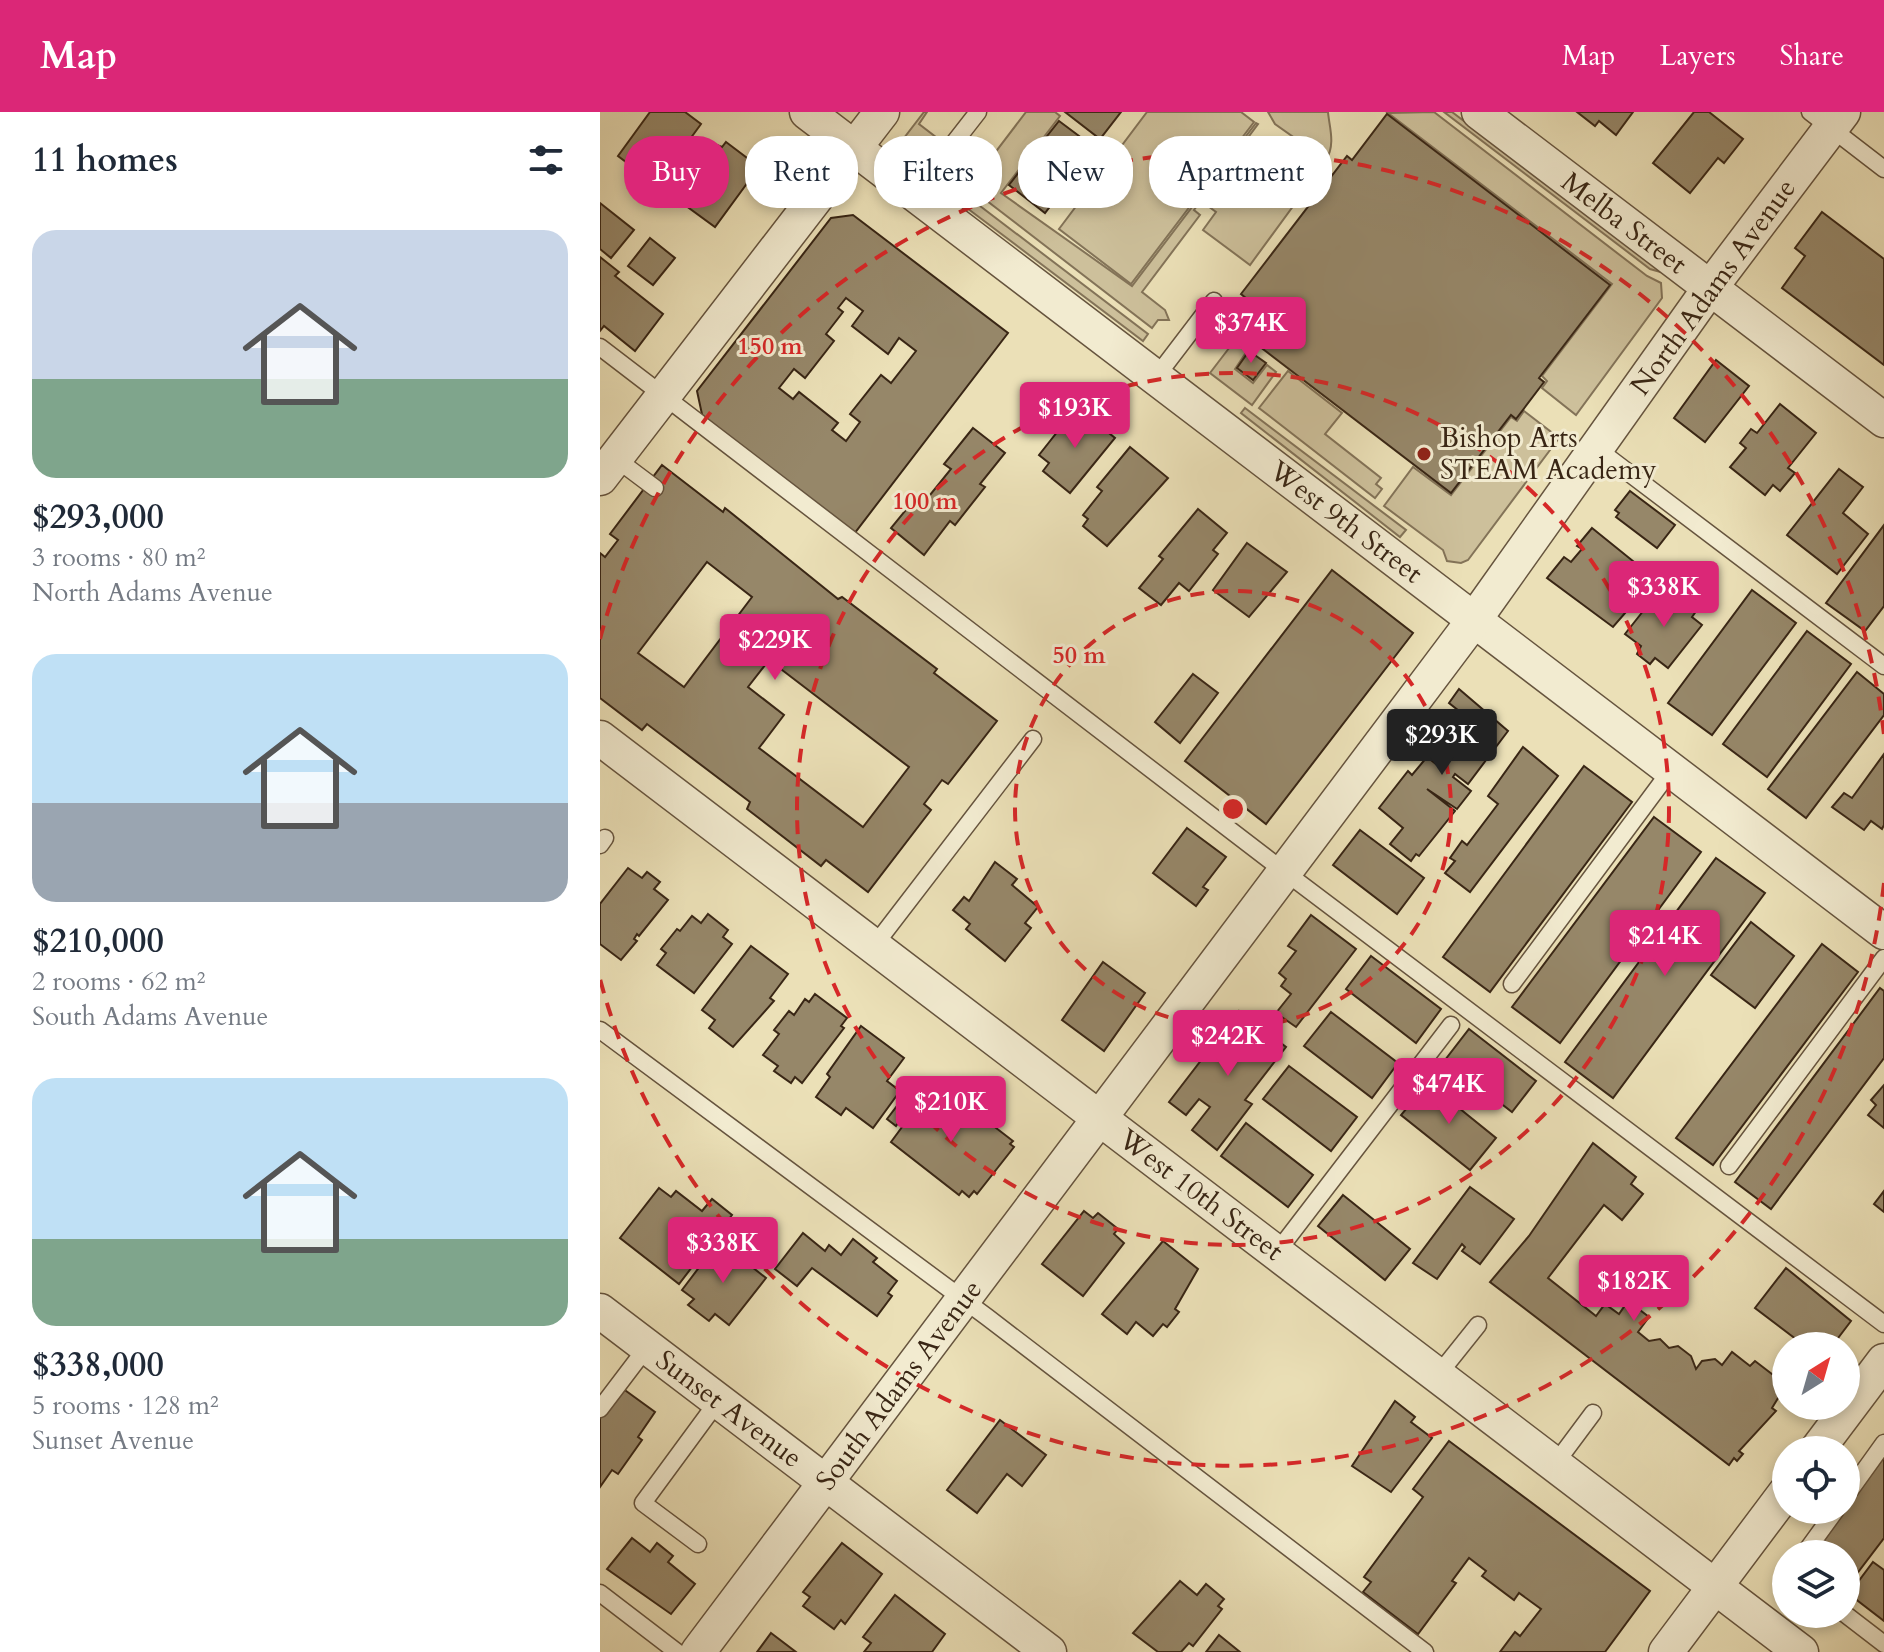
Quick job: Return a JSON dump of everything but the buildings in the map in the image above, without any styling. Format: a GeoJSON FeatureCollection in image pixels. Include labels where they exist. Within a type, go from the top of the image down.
{"type":"FeatureCollection","features":[{"type":"Feature","properties":{"kind":"street","name":"West 9th Street"},"geometry":{"type":"LineString","coordinates":[[807,112],[839,136]]}},
{"type":"Feature","properties":{"kind":"street"},"geometry":{"type":"LineString","coordinates":[[858,144],[882,112]]}},
{"type":"Feature","properties":{"kind":"street","name":"Melba Street"},"geometry":{"type":"LineString","coordinates":[[1479,112],[1884,420]]}},
{"type":"Feature","properties":{"kind":"street","name":"North Adams Avenue"},"geometry":{"type":"LineString","coordinates":[[1100,1118],[1474,620],[1828,117]]}},
{"type":"Feature","properties":{"kind":"street","name":"West 9th Street"},"geometry":{"type":"LineString","coordinates":[[858,150],[874,163]]}},
{"type":"Feature","properties":{"kind":"street"},"geometry":{"type":"LineString","coordinates":[[608,468],[809,208]]}},
{"type":"Feature","properties":{"kind":"street","name":"West 9th Street"},"geometry":{"type":"LineString","coordinates":[[933,208],[1884,932]]}},
{"type":"Feature","properties":{"kind":"street","name":"West 10th Street"},"geometry":{"type":"LineString","coordinates":[[600,738],[1715,1586],[1787,1636]]}},
{"type":"Feature","properties":{"kind":"street","name":"South Adams Avenue"},"geometry":{"type":"LineString","coordinates":[[698,1652],[1100,1118]]}},
{"type":"Feature","properties":{"kind":"street","name":"Sunset Avenue"},"geometry":{"type":"LineString","coordinates":[[600,1311],[1049,1652]]}},
{"type":"Feature","properties":{"kind":"street"},"geometry":{"type":"LineString","coordinates":[[1829,1436],[1879,1378]]}},
{"type":"Feature","properties":{"kind":"street"},"geometry":{"type":"LineString","coordinates":[[1666,1652],[1772,1511]]}},
{"type":"Feature","properties":{"kind":"lane"},"geometry":{"type":"LineString","coordinates":[[959,136],[978,112]]}},
{"type":"Feature","properties":{"kind":"lane"},"geometry":{"type":"LineString","coordinates":[[1828,117],[1884,169]]}},
{"type":"Feature","properties":{"kind":"lane"},"geometry":{"type":"LineString","coordinates":[[1156,377],[1214,301]]}},
{"type":"Feature","properties":{"kind":"lane"},"geometry":{"type":"LineString","coordinates":[[600,347],[1285,872],[1884,1324]]}},
{"type":"Feature","properties":{"kind":"lane"},"geometry":{"type":"LineString","coordinates":[[1596,448],[1884,666]]}},
{"type":"Feature","properties":{"kind":"lane"},"geometry":{"type":"LineString","coordinates":[[608,468],[655,488]]}},
{"type":"Feature","properties":{"kind":"lane"},"geometry":{"type":"LineString","coordinates":[[874,946],[1033,739]]}},
{"type":"Feature","properties":{"kind":"lane"},"geometry":{"type":"LineString","coordinates":[[1512,984],[1671,770]]}},
{"type":"Feature","properties":{"kind":"lane"},"geometry":{"type":"LineString","coordinates":[[1729,1166],[1884,958]]}},
{"type":"Feature","properties":{"kind":"lane"},"geometry":{"type":"LineString","coordinates":[[1277,1252],[1451,1025]]}},
{"type":"Feature","properties":{"kind":"lane"},"geometry":{"type":"LineString","coordinates":[[600,1030],[963,1300],[1425,1652]]}},
{"type":"Feature","properties":{"kind":"lane"},"geometry":{"type":"LineString","coordinates":[[1438,1375],[1478,1325]]}},
{"type":"Feature","properties":{"kind":"lane"},"geometry":{"type":"LineString","coordinates":[[600,1409],[647,1347]]}},
{"type":"Feature","properties":{"kind":"lane"},"geometry":{"type":"LineString","coordinates":[[698,1544],[643,1503],[718,1401]]}},
{"type":"Feature","properties":{"kind":"lane"},"geometry":{"type":"LineString","coordinates":[[1555,1464],[1593,1413]]}},
{"type":"Feature","properties":{"kind":"lane"},"geometry":{"type":"LineString","coordinates":[[1860,1476],[1884,1443]]}},
{"type":"Feature","properties":{"kind":"lane"},"geometry":{"type":"LineString","coordinates":[[600,1593],[677,1652]]}},
{"type":"Feature","properties":{"kind":"lane"},"geometry":{"type":"LineString","coordinates":[[1860,1626],[1884,1644]]}},
{"type":"Feature","properties":{"kind":"shaded area"},"geometry":{"type":"Polygon","coordinates":[[[927,112],[919,124],[935,136],[906,136],[927,112]]]}},
{"type":"Feature","properties":{"kind":"shaded area"},"geometry":{"type":"Polygon","coordinates":[[[1026,112],[1055,112],[1060,116],[1045,136],[1018,136],[1018,171],[1002,192],[1002,143],[1026,112]]]}},
{"type":"Feature","properties":{"kind":"shaded area"},"geometry":{"type":"Polygon","coordinates":[[[1147,112],[1241,112],[1254,122],[1243,136],[1149,136],[1149,208],[1189,208],[1131,284],[1059,229],[1075,208],[1133,208],[1133,136],[1129,136],[1147,112]]]}},
{"type":"Feature","properties":{"kind":"shaded area"},"geometry":{"type":"Polygon","coordinates":[[[1268,112],[1328,112],[1330,136],[1292,136],[1275,124],[1268,112]]]}},
{"type":"Feature","properties":{"kind":"shaded area"},"geometry":{"type":"Polygon","coordinates":[[[1434,112],[1647,276],[1661,283],[1662,298],[1576,415],[1542,388],[1547,381],[1542,376],[1612,284],[1388,113],[1434,112]]]}},
{"type":"Feature","properties":{"kind":"shaded area"},"geometry":{"type":"Polygon","coordinates":[[[1444,112],[1452,112],[1664,273],[1650,269],[1444,112]]]}},
{"type":"Feature","properties":{"kind":"shaded area"},"geometry":{"type":"Polygon","coordinates":[[[1002,194],[1132,286],[1191,208],[1195,208],[1200,215],[1142,292],[1165,310],[1169,320],[1158,320],[1152,328],[996,208],[1002,208],[1002,194]]]}},
{"type":"Feature","properties":{"kind":"shaded area"},"geometry":{"type":"Polygon","coordinates":[[[967,208],[983,208],[1148,334],[1143,341],[967,208]]]}},
{"type":"Feature","properties":{"kind":"shaded area"},"geometry":{"type":"Polygon","coordinates":[[[1211,208],[1292,208],[1250,265],[1203,230],[1216,212],[1211,208]]]}},
{"type":"Feature","properties":{"kind":"shaded area"},"geometry":{"type":"Polygon","coordinates":[[[1236,339],[1249,348],[1235,369],[1253,383],[1267,365],[1276,372],[1252,405],[1210,373],[1236,339]]]}},
{"type":"Feature","properties":{"kind":"shaded area"},"geometry":{"type":"Polygon","coordinates":[[[1288,371],[1342,413],[1325,434],[1381,478],[1376,484],[1382,489],[1375,498],[1259,408],[1288,371]]]}},
{"type":"Feature","properties":{"kind":"shaded area"},"geometry":{"type":"Polygon","coordinates":[[[1245,408],[1406,530],[1400,537],[1241,413],[1245,408]]]}},
{"type":"Feature","properties":{"kind":"shaded area"},"geometry":{"type":"Polygon","coordinates":[[[1524,411],[1559,438],[1468,560],[1461,563],[1447,561],[1443,550],[1384,506],[1413,467],[1451,495],[1511,417],[1517,421],[1524,411]]]}},
{"type":"Feature","properties":{"kind":"place","name":"Bishop Arts STEAM Academy"},"geometry":{"type":"Point","coordinates":[1424,454]}}]}
